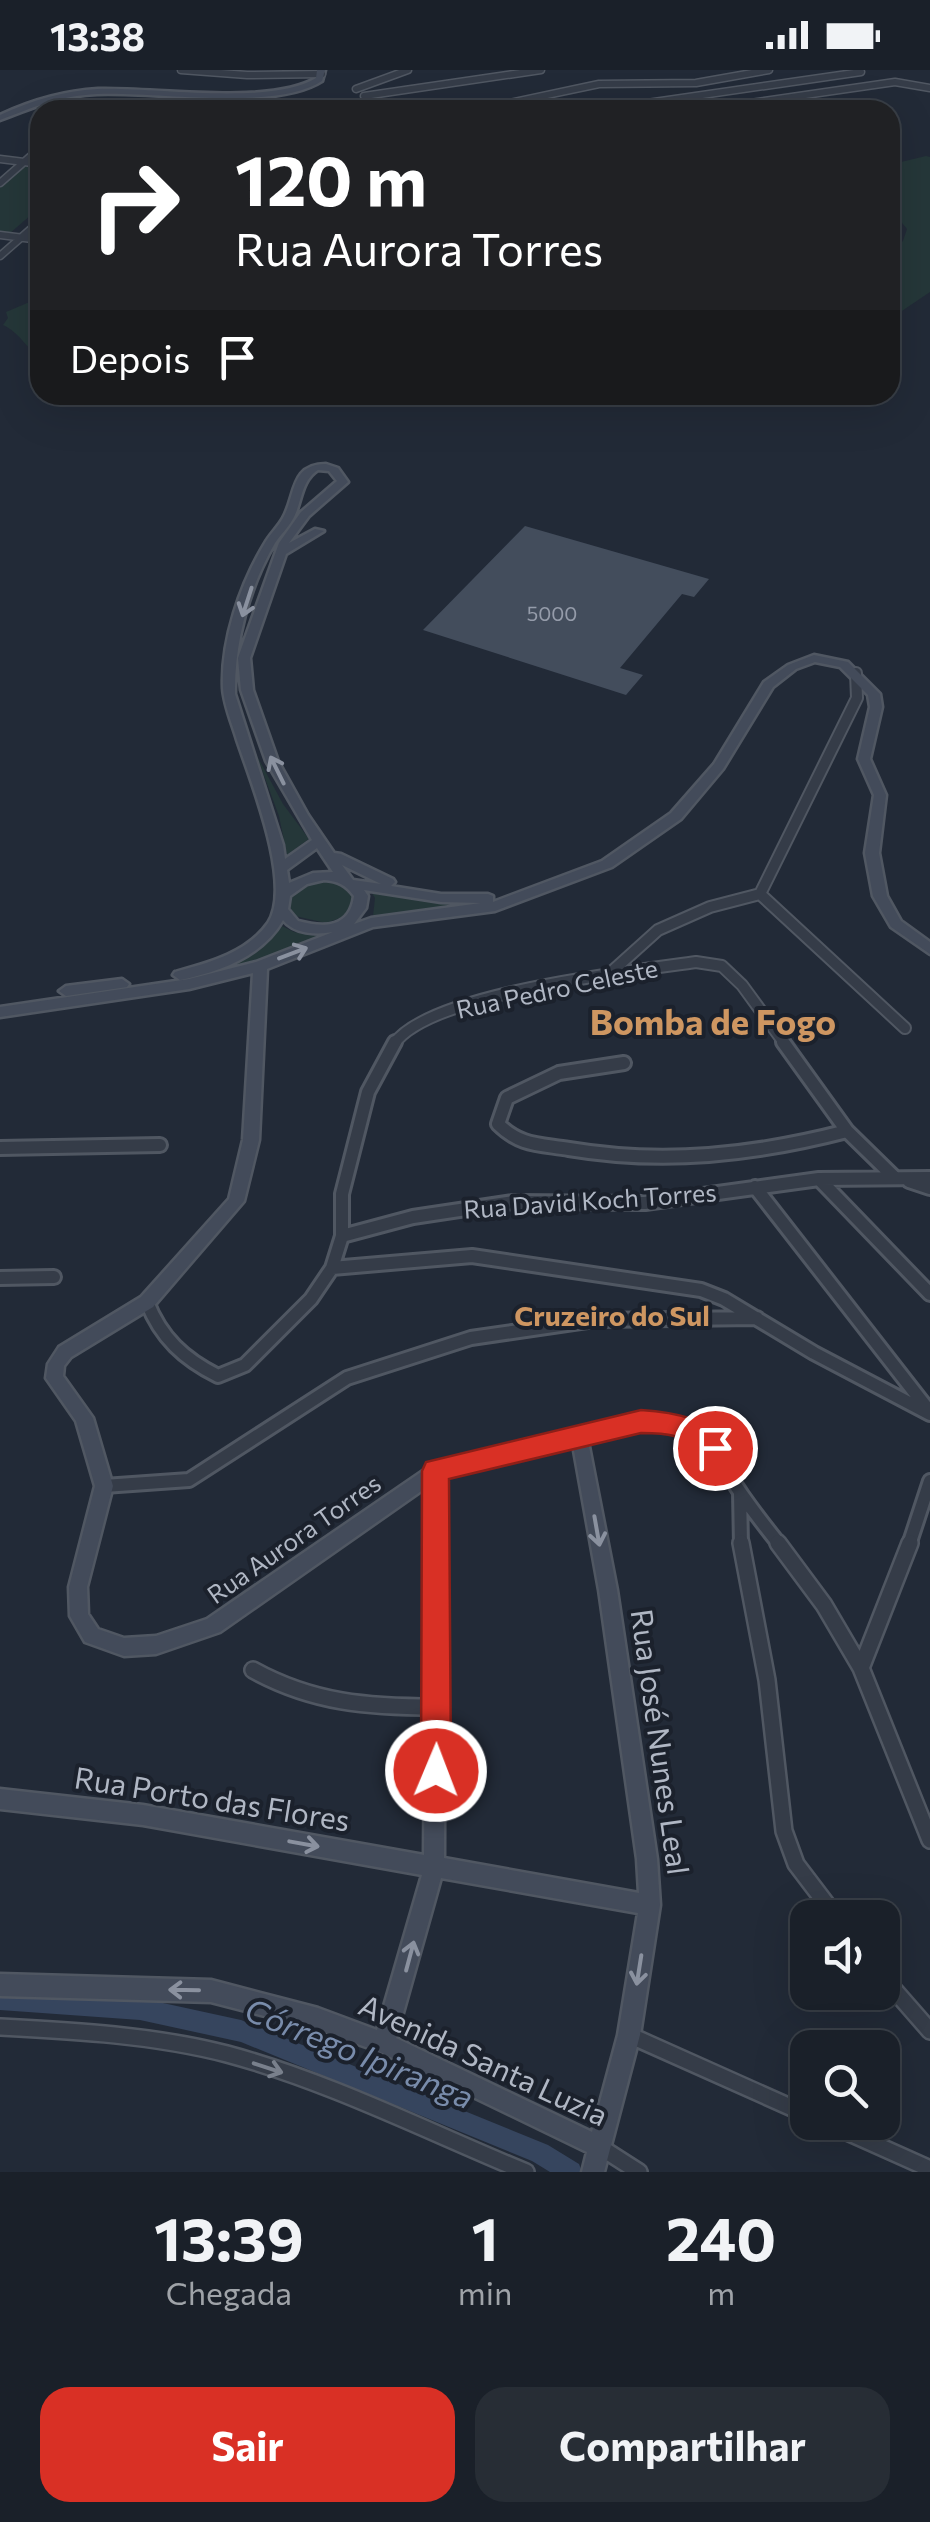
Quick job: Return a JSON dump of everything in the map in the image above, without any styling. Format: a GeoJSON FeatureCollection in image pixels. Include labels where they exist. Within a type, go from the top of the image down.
{"type":"FeatureCollection","features":[{"type":"Feature","properties":{"kind":"street"},"geometry":{"type":"LineString","coordinates":[[181,70],[246,75],[321,72]]}},
{"type":"Feature","properties":{"kind":"street"},"geometry":{"type":"LineString","coordinates":[[356,89],[408,70]]}},
{"type":"Feature","properties":{"kind":"street"},"geometry":{"type":"LineString","coordinates":[[364,96],[541,70]]}},
{"type":"Feature","properties":{"kind":"street"},"geometry":{"type":"LineString","coordinates":[[747,70],[766,70]]}},
{"type":"Feature","properties":{"kind":"street"},"geometry":{"type":"LineString","coordinates":[[696,83],[766,70]]}},
{"type":"Feature","properties":{"kind":"street"},"geometry":{"type":"LineString","coordinates":[[0,118],[24,100],[72,84],[102,82],[260,94],[311,86],[321,72]]}},
{"type":"Feature","properties":{"kind":"street"},"geometry":{"type":"LineString","coordinates":[[672,100],[861,72]]}},
{"type":"Feature","properties":{"kind":"street"},"geometry":{"type":"LineString","coordinates":[[773,100],[895,82],[930,88]]}},
{"type":"Feature","properties":{"kind":"street"},"geometry":{"type":"LineString","coordinates":[[523,100],[599,84],[696,83],[802,96]]}},
{"type":"Feature","properties":{"kind":"street"},"geometry":{"type":"LineString","coordinates":[[0,180],[30,154]]}},
{"type":"Feature","properties":{"kind":"street"},"geometry":{"type":"LineString","coordinates":[[0,160],[30,163]]}},
{"type":"Feature","properties":{"kind":"street"},"geometry":{"type":"LineString","coordinates":[[0,256],[30,224]]}},
{"type":"Feature","properties":{"kind":"street"},"geometry":{"type":"LineString","coordinates":[[18,238],[30,229]]}},
{"type":"Feature","properties":{"kind":"street"},"geometry":{"type":"LineString","coordinates":[[0,235],[30,239]]}},
{"type":"Feature","properties":{"kind":"street"},"geometry":{"type":"LineString","coordinates":[[326,940],[340,926],[362,904],[272,761],[246,690],[244,658],[294,518],[306,474],[318,467],[334,470],[342,482],[294,518],[267,548],[228,671],[229,694],[265,801],[293,924],[304,928],[340,926],[460,913],[522,896],[606,864],[676,816],[719,766],[768,685],[792,667],[826,658],[856,673],[874,694],[876,707],[864,759],[880,796],[872,853],[880,896],[896,924],[930,950]]}},
{"type":"Feature","properties":{"kind":"street"},"geometry":{"type":"LineString","coordinates":[[279,558],[290,544],[318,532]]}},
{"type":"Feature","properties":{"kind":"street"},"geometry":{"type":"LineString","coordinates":[[608,975],[658,930],[710,907],[760,894],[857,698],[856,673]]}},
{"type":"Feature","properties":{"kind":"street"},"geometry":{"type":"LineString","coordinates":[[235,956],[267,922],[282,888],[324,846]]}},
{"type":"Feature","properties":{"kind":"street"},"geometry":{"type":"LineString","coordinates":[[324,846],[350,866],[420,896]]}},
{"type":"Feature","properties":{"kind":"street"},"geometry":{"type":"LineString","coordinates":[[282,888],[312,877],[420,896],[482,900],[522,896]]}},
{"type":"Feature","properties":{"kind":"street"},"geometry":{"type":"LineString","coordinates":[[0,1003],[191,974],[235,956],[266,933],[282,888]]}},
{"type":"Feature","properties":{"kind":"street"},"geometry":{"type":"LineString","coordinates":[[760,894],[905,1028]]}},
{"type":"Feature","properties":{"kind":"street"},"geometry":{"type":"LineString","coordinates":[[0,1012],[189,984],[260,966],[371,923]]}},
{"type":"Feature","properties":{"kind":"street","name":"Rua Pedro Celeste"},"geometry":{"type":"LineString","coordinates":[[147,1302],[156,1327],[184,1360],[218,1376],[246,1365],[311,1299],[332,1268],[342,1236],[342,1194],[368,1092],[397,1039],[427,1017],[608,975],[696,962],[722,966],[742,984],[847,1131],[897,1177]]}},
{"type":"Feature","properties":{"kind":"street"},"geometry":{"type":"LineString","coordinates":[[260,966],[251,1140],[236,1201],[147,1302],[66,1352],[56,1364],[54,1378],[84,1418],[104,1486],[189,1480],[347,1378],[471,1338],[594,1320],[757,1318]]}},
{"type":"Feature","properties":{"kind":"street"},"geometry":{"type":"LineString","coordinates":[[624,1063],[559,1073],[507,1098],[498,1124],[514,1140],[621,1158],[742,1154],[847,1131]]}},
{"type":"Feature","properties":{"kind":"street"},"geometry":{"type":"LineString","coordinates":[[0,1148],[160,1145]]}},
{"type":"Feature","properties":{"kind":"street","name":"Rua David Koch Torres"},"geometry":{"type":"LineString","coordinates":[[897,1177],[930,1188]]}},
{"type":"Feature","properties":{"kind":"street","name":"Rua David Koch Torres"},"geometry":{"type":"LineString","coordinates":[[342,1236],[413,1217],[513,1202],[645,1203],[819,1179],[930,1178]]}},
{"type":"Feature","properties":{"kind":"street"},"geometry":{"type":"LineString","coordinates":[[819,1179],[930,1294]]}},
{"type":"Feature","properties":{"kind":"street"},"geometry":{"type":"LineString","coordinates":[[755,1187],[930,1413]]}},
{"type":"Feature","properties":{"kind":"street"},"geometry":{"type":"LineString","coordinates":[[332,1268],[472,1256],[701,1290],[930,1413]]}},
{"type":"Feature","properties":{"kind":"street"},"geometry":{"type":"LineString","coordinates":[[0,1278],[54,1278]]}},
{"type":"Feature","properties":{"kind":"street","name":"Rua Aurora Torres"},"geometry":{"type":"LineString","coordinates":[[104,1486],[78,1587],[79,1616],[92,1636],[124,1647],[156,1645],[212,1626],[436,1471],[641,1421],[672,1424],[695,1433],[715,1448],[740,1492],[824,1605],[861,1668],[930,1840]]}},
{"type":"Feature","properties":{"kind":"street","name":"Rua José Nunes Leal"},"geometry":{"type":"LineString","coordinates":[[580,1436],[608,1590],[647,1859],[650,1905],[629,2035],[597,2159]]}},
{"type":"Feature","properties":{"kind":"street"},"geometry":{"type":"LineString","coordinates":[[384,2043],[434,1868],[436,1471]]}},
{"type":"Feature","properties":{"kind":"street"},"geometry":{"type":"LineString","coordinates":[[861,1668],[924,1507],[930,1482]]}},
{"type":"Feature","properties":{"kind":"street"},"geometry":{"type":"LineString","coordinates":[[740,1492],[738,1528],[767,1680],[784,1831],[796,1864],[823,1900]]}},
{"type":"Feature","properties":{"kind":"street"},"geometry":{"type":"LineString","coordinates":[[254,1670],[291,1693],[321,1703],[437,1707]]}},
{"type":"Feature","properties":{"kind":"street","name":"Rua Porto das Flores"},"geometry":{"type":"LineString","coordinates":[[0,1798],[143,1815],[650,1905]]}},
{"type":"Feature","properties":{"kind":"street","name":"Avenida Santa Luzia"},"geometry":{"type":"LineString","coordinates":[[0,1984],[210,1990],[318,2019],[384,2043],[597,2159],[639,2172]]}},
{"type":"Feature","properties":{"kind":"street"},"geometry":{"type":"LineString","coordinates":[[900,1997],[930,2032]]}},
{"type":"Feature","properties":{"kind":"street"},"geometry":{"type":"LineString","coordinates":[[0,2027],[104,2034],[230,2055],[308,2082],[526,2172]]}},
{"type":"Feature","properties":{"kind":"street"},"geometry":{"type":"LineString","coordinates":[[629,2035],[790,2107]]}},
{"type":"Feature","properties":{"kind":"street"},"geometry":{"type":"LineString","coordinates":[[864,2140],[930,2170]]}},
{"type":"Feature","properties":{"kind":"shaded area"},"geometry":{"type":"Polygon","coordinates":[[[930,157],[930,292],[900,312],[900,243],[907,229],[900,220],[901,162],[930,157]]]}},
{"type":"Feature","properties":{"kind":"shaded area"},"geometry":{"type":"Polygon","coordinates":[[[25,163],[30,164],[30,216],[9,234],[0,233],[0,185],[25,163]]]}},
{"type":"Feature","properties":{"kind":"shaded area"},"geometry":{"type":"Polygon","coordinates":[[[30,302],[30,349],[3,325],[8,318],[6,312],[30,302]]]}},
{"type":"Feature","properties":{"kind":"shaded area"},"geometry":{"type":"Polygon","coordinates":[[[256,754],[283,804],[309,839],[287,855],[279,816],[256,754]]]}},
{"type":"Feature","properties":{"kind":"shaded area"},"geometry":{"type":"Polygon","coordinates":[[[320,879],[343,884],[355,895],[346,916],[326,923],[295,916],[289,908],[290,893],[320,879]]]}},
{"type":"Feature","properties":{"kind":"shaded area"},"geometry":{"type":"Polygon","coordinates":[[[370,890],[464,905],[373,916],[375,898],[370,890]]]}},
{"type":"Feature","properties":{"kind":"shaded area"},"geometry":{"type":"Polygon","coordinates":[[[278,924],[294,932],[320,936],[252,962],[175,981],[220,968],[278,924]]]}},
{"type":"Feature","properties":{"kind":"building"},"geometry":{"type":"Polygon","coordinates":[[[525,526],[709,579],[694,597],[682,594],[620,668],[643,675],[626,695],[423,630],[525,526]]]}},
{"type":"Feature","properties":{"kind":"waterway","name":"Córrego Ipiranga"},"geometry":{"type":"LineString","coordinates":[[0,1999],[140,2009],[241,2031],[540,2153],[571,2172]]}},
{"type":"Feature","properties":{"kind":"district","name":"Bomba de Fogo"},"geometry":{"type":"Point","coordinates":[713,1023]}},
{"type":"Feature","properties":{"kind":"district","name":"Cruzeiro do Sul"},"geometry":{"type":"Point","coordinates":[612,1316]}},
{"type":"Feature","properties":{"kind":"route"},"geometry":{"type":"LineString","coordinates":[[436,1771],[436,1471],[641,1421],[672,1424],[695,1433],[715,1448]]}}]}
